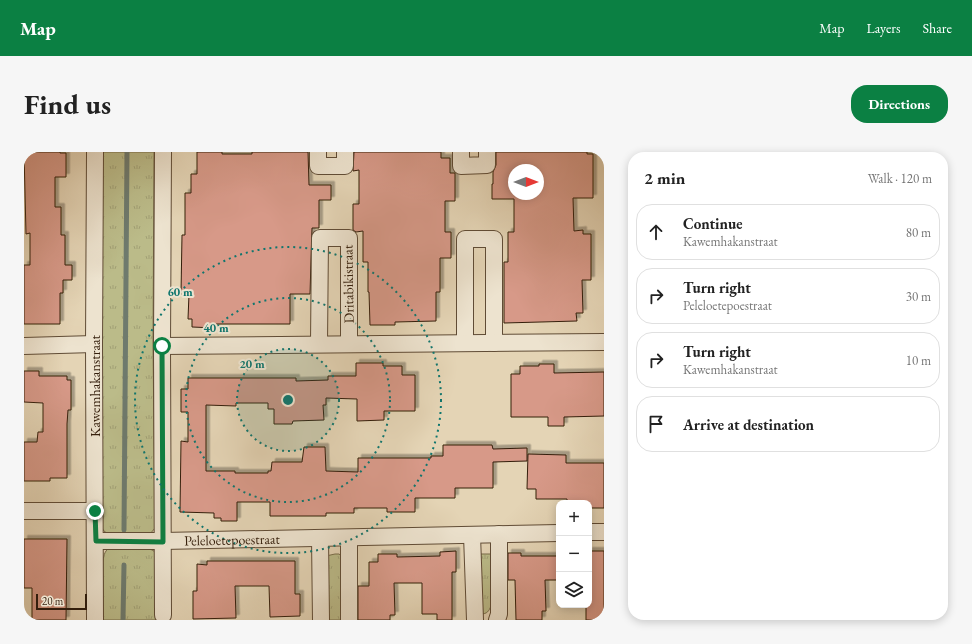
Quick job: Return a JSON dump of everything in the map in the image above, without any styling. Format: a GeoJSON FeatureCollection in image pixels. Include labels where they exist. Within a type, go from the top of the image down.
{"type":"FeatureCollection","features":[{"type":"Feature","properties":{"kind":"street","name":"Kawemhakanstraat"},"geometry":{"type":"LineString","coordinates":[[95,152],[95,620]]}},
{"type":"Feature","properties":{"kind":"street"},"geometry":{"type":"LineString","coordinates":[[163,152],[163,616]]}},
{"type":"Feature","properties":{"kind":"street"},"geometry":{"type":"LineString","coordinates":[[318,152],[318,166],[345,166],[345,152]]}},
{"type":"Feature","properties":{"kind":"street"},"geometry":{"type":"LineString","coordinates":[[461,152],[461,166],[487,165],[486,152]]}},
{"type":"Feature","properties":{"kind":"street","name":"Dritabikistraat"},"geometry":{"type":"LineString","coordinates":[[319,344],[320,238],[349,238],[349,344]]}},
{"type":"Feature","properties":{"kind":"street"},"geometry":{"type":"LineString","coordinates":[[465,343],[465,239],[494,239],[494,343]]}},
{"type":"Feature","properties":{"kind":"street","name":"Dritabikistraat"},"geometry":{"type":"LineString","coordinates":[[162,346],[604,342]]}},
{"type":"Feature","properties":{"kind":"street"},"geometry":{"type":"LineString","coordinates":[[24,346],[94,344]]}},
{"type":"Feature","properties":{"kind":"street"},"geometry":{"type":"LineString","coordinates":[[24,511],[95,511]]}},
{"type":"Feature","properties":{"kind":"street"},"geometry":{"type":"LineString","coordinates":[[592,532],[604,532]]}},
{"type":"Feature","properties":{"kind":"street","name":"Peleloetepoestraat"},"geometry":{"type":"LineString","coordinates":[[96,541],[163,542],[556,533]]}},
{"type":"Feature","properties":{"kind":"street"},"geometry":{"type":"LineString","coordinates":[[497,620],[499,614],[499,534]]}},
{"type":"Feature","properties":{"kind":"street"},"geometry":{"type":"LineString","coordinates":[[472,535],[475,620]]}},
{"type":"Feature","properties":{"kind":"street"},"geometry":{"type":"LineString","coordinates":[[320,538],[321,620]]}},
{"type":"Feature","properties":{"kind":"street"},"geometry":{"type":"LineString","coordinates":[[349,620],[350,538]]}},
{"type":"Feature","properties":{"kind":"green space"},"geometry":{"type":"Polygon","coordinates":[[[102,152],[154,152],[153,343],[155,528],[150,534],[108,534],[102,528],[100,365],[102,152]]]}},
{"type":"Feature","properties":{"kind":"green space"},"geometry":{"type":"Polygon","coordinates":[[[111,547],[148,548],[154,551],[157,557],[159,620],[103,620],[103,561],[105,552],[111,547]]]}},
{"type":"Feature","properties":{"kind":"green space"},"geometry":{"type":"Polygon","coordinates":[[[339,554],[344,558],[343,620],[324,620],[326,556],[339,554]]]}},
{"type":"Feature","properties":{"kind":"green space"},"geometry":{"type":"Polygon","coordinates":[[[479,554],[492,554],[491,606],[488,612],[481,614],[479,554]]]}},
{"type":"Feature","properties":{"kind":"building"},"geometry":{"type":"Polygon","coordinates":[[[24,152],[66,153],[66,177],[55,177],[55,207],[61,207],[61,235],[65,235],[65,265],[72,265],[72,280],[63,280],[63,293],[60,293],[60,324],[24,324],[24,265],[30,265],[30,233],[26,234],[24,152]]]}},
{"type":"Feature","properties":{"kind":"building"},"geometry":{"type":"Polygon","coordinates":[[[197,152],[252,154],[252,152],[308,152],[309,185],[331,185],[331,200],[319,200],[319,228],[312,228],[310,294],[290,294],[290,324],[216,324],[216,328],[192,327],[192,319],[188,319],[189,294],[181,294],[182,235],[185,235],[185,193],[191,193],[191,174],[197,174],[197,152]]]}},
{"type":"Feature","properties":{"kind":"building"},"geometry":{"type":"Polygon","coordinates":[[[354,152],[441,152],[441,158],[450,158],[450,173],[455,173],[455,201],[445,201],[445,232],[451,232],[451,258],[440,258],[440,292],[436,292],[436,321],[395,322],[395,325],[370,325],[368,262],[363,262],[363,231],[356,232],[353,230],[353,204],[359,204],[359,170],[353,171],[354,152]]]}},
{"type":"Feature","properties":{"kind":"building"},"geometry":{"type":"Polygon","coordinates":[[[496,152],[587,152],[587,154],[593,154],[593,198],[573,198],[574,231],[583,230],[583,234],[591,234],[591,280],[582,280],[583,313],[576,313],[577,321],[504,323],[504,262],[508,262],[508,232],[514,232],[514,200],[544,200],[544,164],[508,164],[508,199],[492,199],[493,172],[496,165],[496,152]]]}},
{"type":"Feature","properties":{"kind":"building"},"geometry":{"type":"Polygon","coordinates":[[[356,363],[383,363],[383,366],[402,366],[402,375],[415,375],[415,411],[384,411],[384,420],[357,421],[357,399],[326,398],[326,405],[323,405],[324,420],[293,421],[292,424],[274,424],[274,409],[268,409],[268,403],[236,403],[236,406],[206,405],[206,471],[268,473],[268,471],[271,471],[272,462],[302,462],[304,447],[325,447],[326,471],[358,472],[358,458],[431,458],[431,456],[443,456],[443,445],[492,445],[493,449],[527,448],[527,461],[493,462],[493,488],[455,488],[455,498],[415,498],[415,512],[387,512],[387,508],[354,508],[354,513],[326,513],[326,516],[270,516],[270,502],[237,502],[237,521],[221,521],[221,518],[214,518],[214,513],[180,512],[181,441],[188,442],[188,412],[181,412],[181,389],[188,389],[188,378],[296,378],[296,381],[328,380],[328,376],[356,376],[356,363]]]}},
{"type":"Feature","properties":{"kind":"building"},"geometry":{"type":"Polygon","coordinates":[[[539,364],[554,364],[554,373],[604,372],[604,416],[564,417],[564,426],[548,426],[548,417],[511,417],[511,374],[520,374],[520,366],[539,366],[539,364]]]}},
{"type":"Feature","properties":{"kind":"building"},"geometry":{"type":"Polygon","coordinates":[[[24,371],[39,371],[39,376],[67,376],[67,380],[71,380],[71,410],[68,410],[67,424],[67,478],[50,478],[50,481],[24,481],[24,442],[37,442],[38,432],[43,432],[43,403],[24,402],[24,371]]]}},
{"type":"Feature","properties":{"kind":"building"},"geometry":{"type":"Polygon","coordinates":[[[528,454],[566,455],[566,463],[604,463],[604,508],[592,508],[592,500],[536,499],[536,489],[527,489],[528,454]]]}},
{"type":"Feature","properties":{"kind":"building"},"geometry":{"type":"Polygon","coordinates":[[[24,539],[67,539],[66,620],[32,620],[32,588],[24,588],[24,539]]]}},
{"type":"Feature","properties":{"kind":"building"},"geometry":{"type":"Polygon","coordinates":[[[456,551],[456,572],[452,572],[452,620],[437,620],[437,614],[422,614],[422,583],[394,583],[395,615],[390,615],[390,620],[358,620],[358,586],[369,586],[369,562],[378,562],[378,554],[397,554],[397,557],[440,556],[440,552],[456,551]]]}},
{"type":"Feature","properties":{"kind":"building"},"geometry":{"type":"Polygon","coordinates":[[[592,551],[604,551],[604,620],[586,620],[586,608],[592,608],[592,551]]]}},
{"type":"Feature","properties":{"kind":"building"},"geometry":{"type":"Polygon","coordinates":[[[508,553],[521,553],[521,556],[556,556],[556,580],[545,580],[546,611],[542,611],[542,620],[516,620],[515,580],[508,580],[508,553]]]}},
{"type":"Feature","properties":{"kind":"building"},"geometry":{"type":"Polygon","coordinates":[[[207,561],[295,561],[295,594],[300,594],[300,616],[270,617],[269,586],[235,586],[236,618],[193,619],[193,591],[197,591],[197,564],[207,565],[207,561]]]}},
{"type":"Feature","properties":{"kind":"waterway"},"geometry":{"type":"LineString","coordinates":[[124,530],[127,152]]}},
{"type":"Feature","properties":{"kind":"waterway"},"geometry":{"type":"LineString","coordinates":[[123,620],[124,565]]}},
{"type":"Feature","properties":{"kind":"route"},"geometry":{"type":"LineString","coordinates":[[95,511],[96,541],[163,542],[162,346]]}}]}
